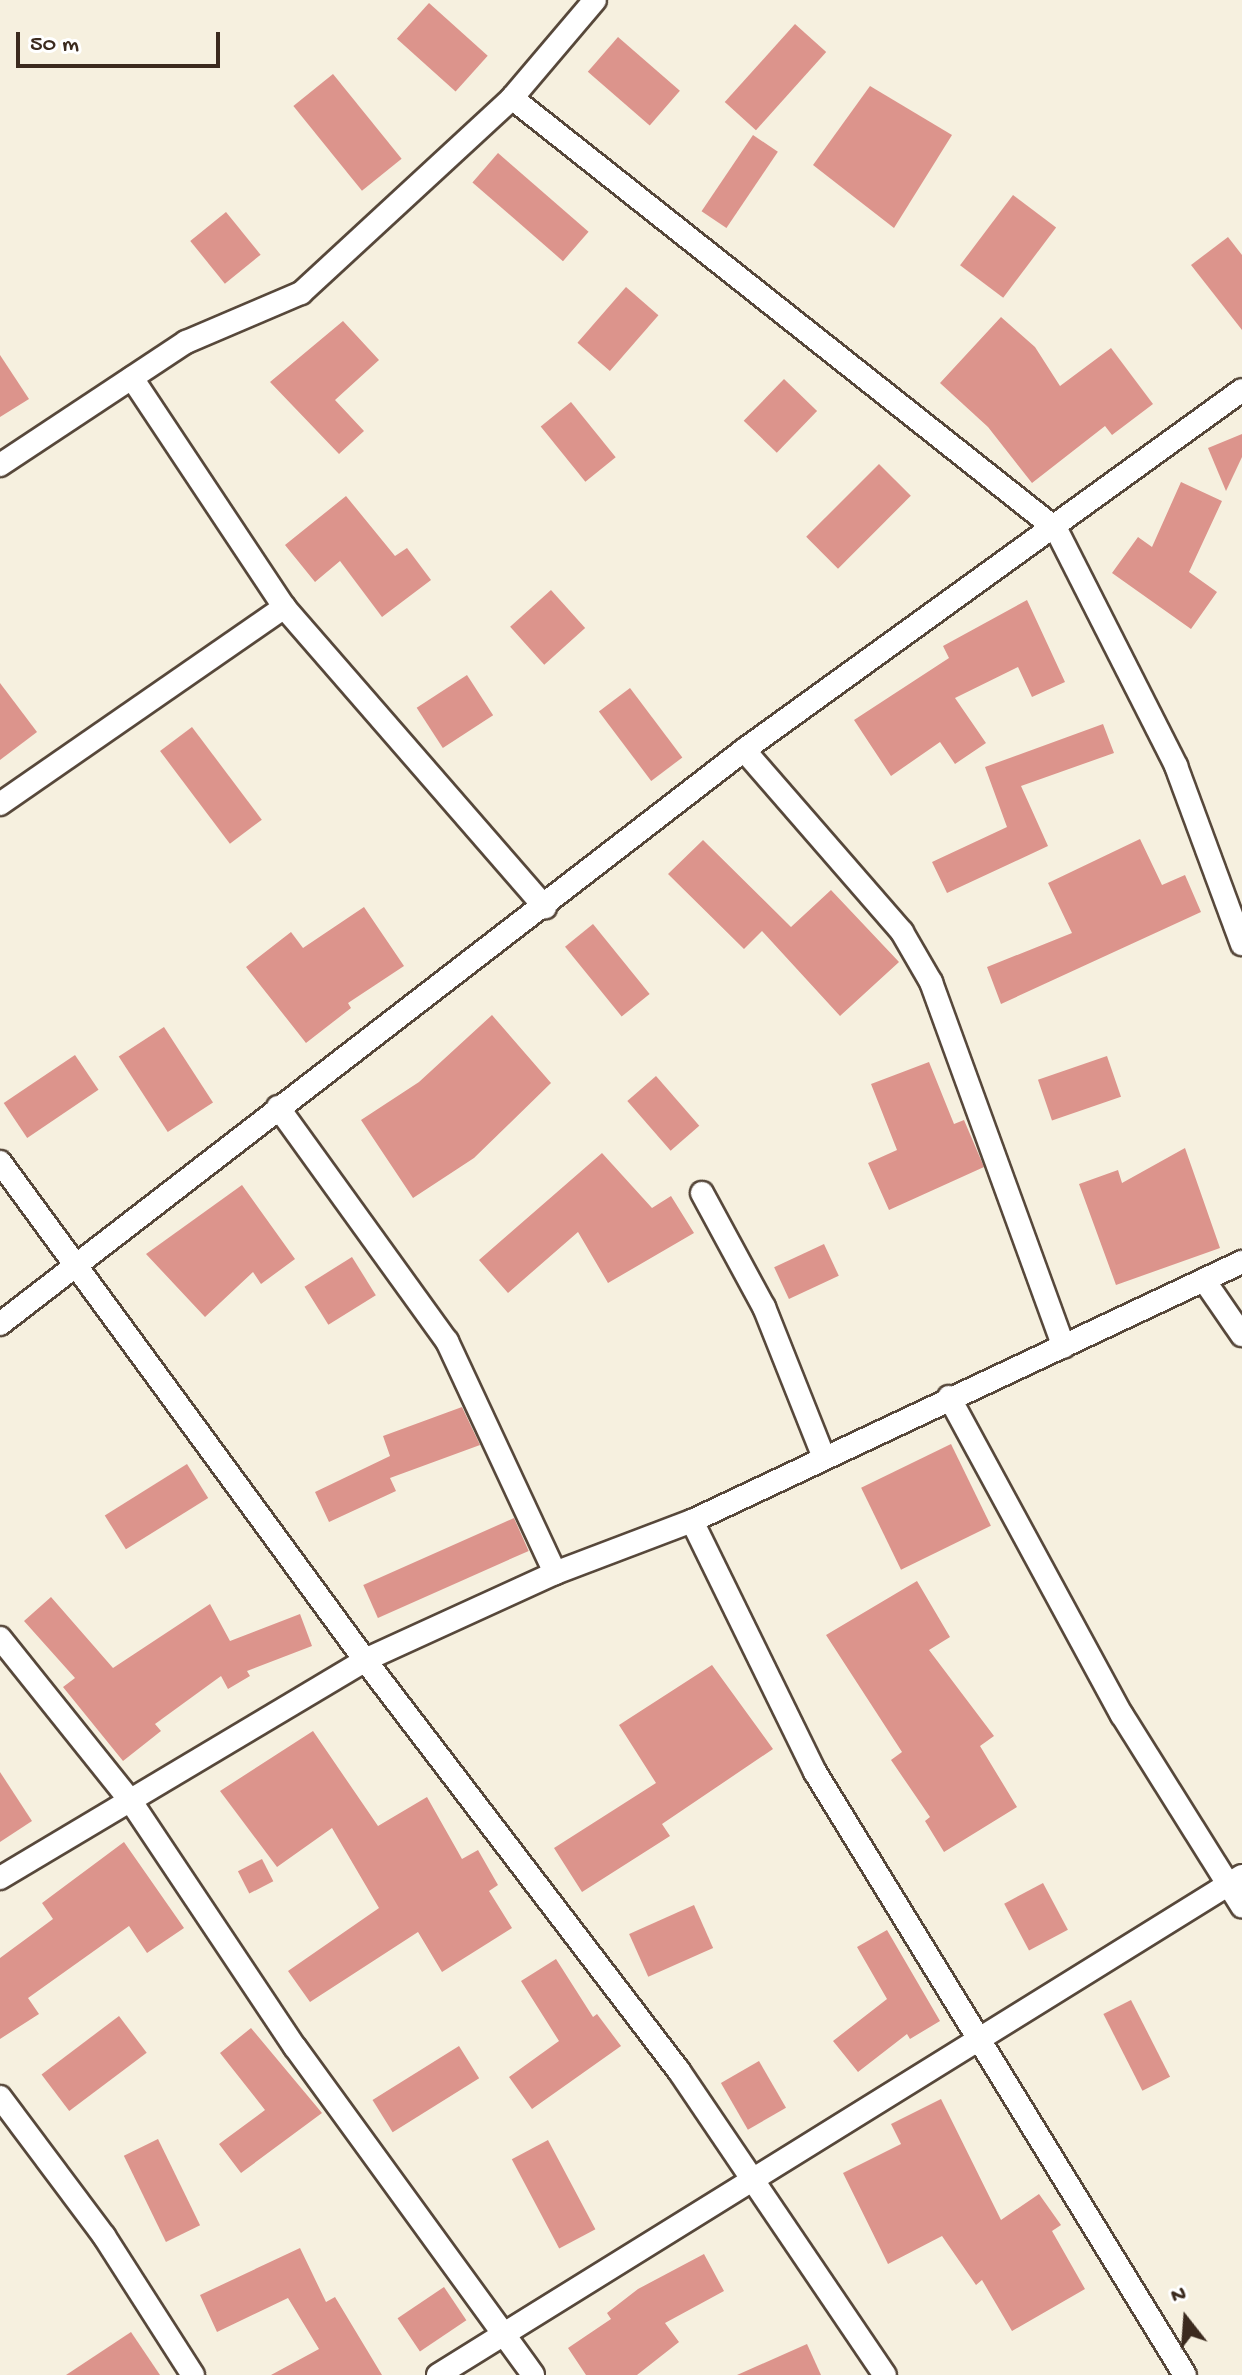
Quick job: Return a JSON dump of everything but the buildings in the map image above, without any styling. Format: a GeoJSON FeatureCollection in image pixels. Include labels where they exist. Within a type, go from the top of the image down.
{"type":"FeatureCollection","features":[{"type":"Feature","properties":{"kind":"street"},"geometry":{"type":"LineString","coordinates":[[0,465],[186,342],[301,293],[512,98],[595,0]]}},
{"type":"Feature","properties":{"kind":"street"},"geometry":{"type":"LineString","coordinates":[[512,98],[1056,529],[1176,766],[1242,944]]}},
{"type":"Feature","properties":{"kind":"street"},"geometry":{"type":"LineString","coordinates":[[132,378],[284,607],[545,907]]}},
{"type":"Feature","properties":{"kind":"street"},"geometry":{"type":"LineString","coordinates":[[0,1324],[278,1107],[545,907],[744,750],[1056,529],[1242,390]]}},
{"type":"Feature","properties":{"kind":"street"},"geometry":{"type":"LineString","coordinates":[[0,804],[284,607]]}},
{"type":"Feature","properties":{"kind":"street"},"geometry":{"type":"LineString","coordinates":[[744,750],[902,932],[931,982],[1064,1347]]}},
{"type":"Feature","properties":{"kind":"street"},"geometry":{"type":"LineString","coordinates":[[278,1107],[447,1341],[555,1573]]}},
{"type":"Feature","properties":{"kind":"street"},"geometry":{"type":"LineString","coordinates":[[0,1162],[365,1660],[752,2177],[885,2375]]}},
{"type":"Feature","properties":{"kind":"street"},"geometry":{"type":"LineString","coordinates":[[702,1193],[764,1307],[823,1455]]}},
{"type":"Feature","properties":{"kind":"street"},"geometry":{"type":"LineString","coordinates":[[0,1878],[365,1660],[555,1573],[692,1521],[823,1455],[1064,1347],[1242,1262]]}},
{"type":"Feature","properties":{"kind":"street"},"geometry":{"type":"LineString","coordinates":[[1204,1280],[1242,1335]]}},
{"type":"Feature","properties":{"kind":"street"},"geometry":{"type":"LineString","coordinates":[[949,1397],[1122,1715],[1236,1880],[1242,1906]]}},
{"type":"Feature","properties":{"kind":"street"},"geometry":{"type":"LineString","coordinates":[[692,1521],[815,1772],[980,2033],[1185,2375]]}},
{"type":"Feature","properties":{"kind":"street"},"geometry":{"type":"LineString","coordinates":[[0,1638],[130,1800],[295,2047],[503,2329],[533,2375]]}},
{"type":"Feature","properties":{"kind":"street"},"geometry":{"type":"LineString","coordinates":[[438,2375],[503,2329],[980,2033],[1236,1880]]}},
{"type":"Feature","properties":{"kind":"street"},"geometry":{"type":"LineString","coordinates":[[0,2097],[104,2236],[193,2375]]}}]}
